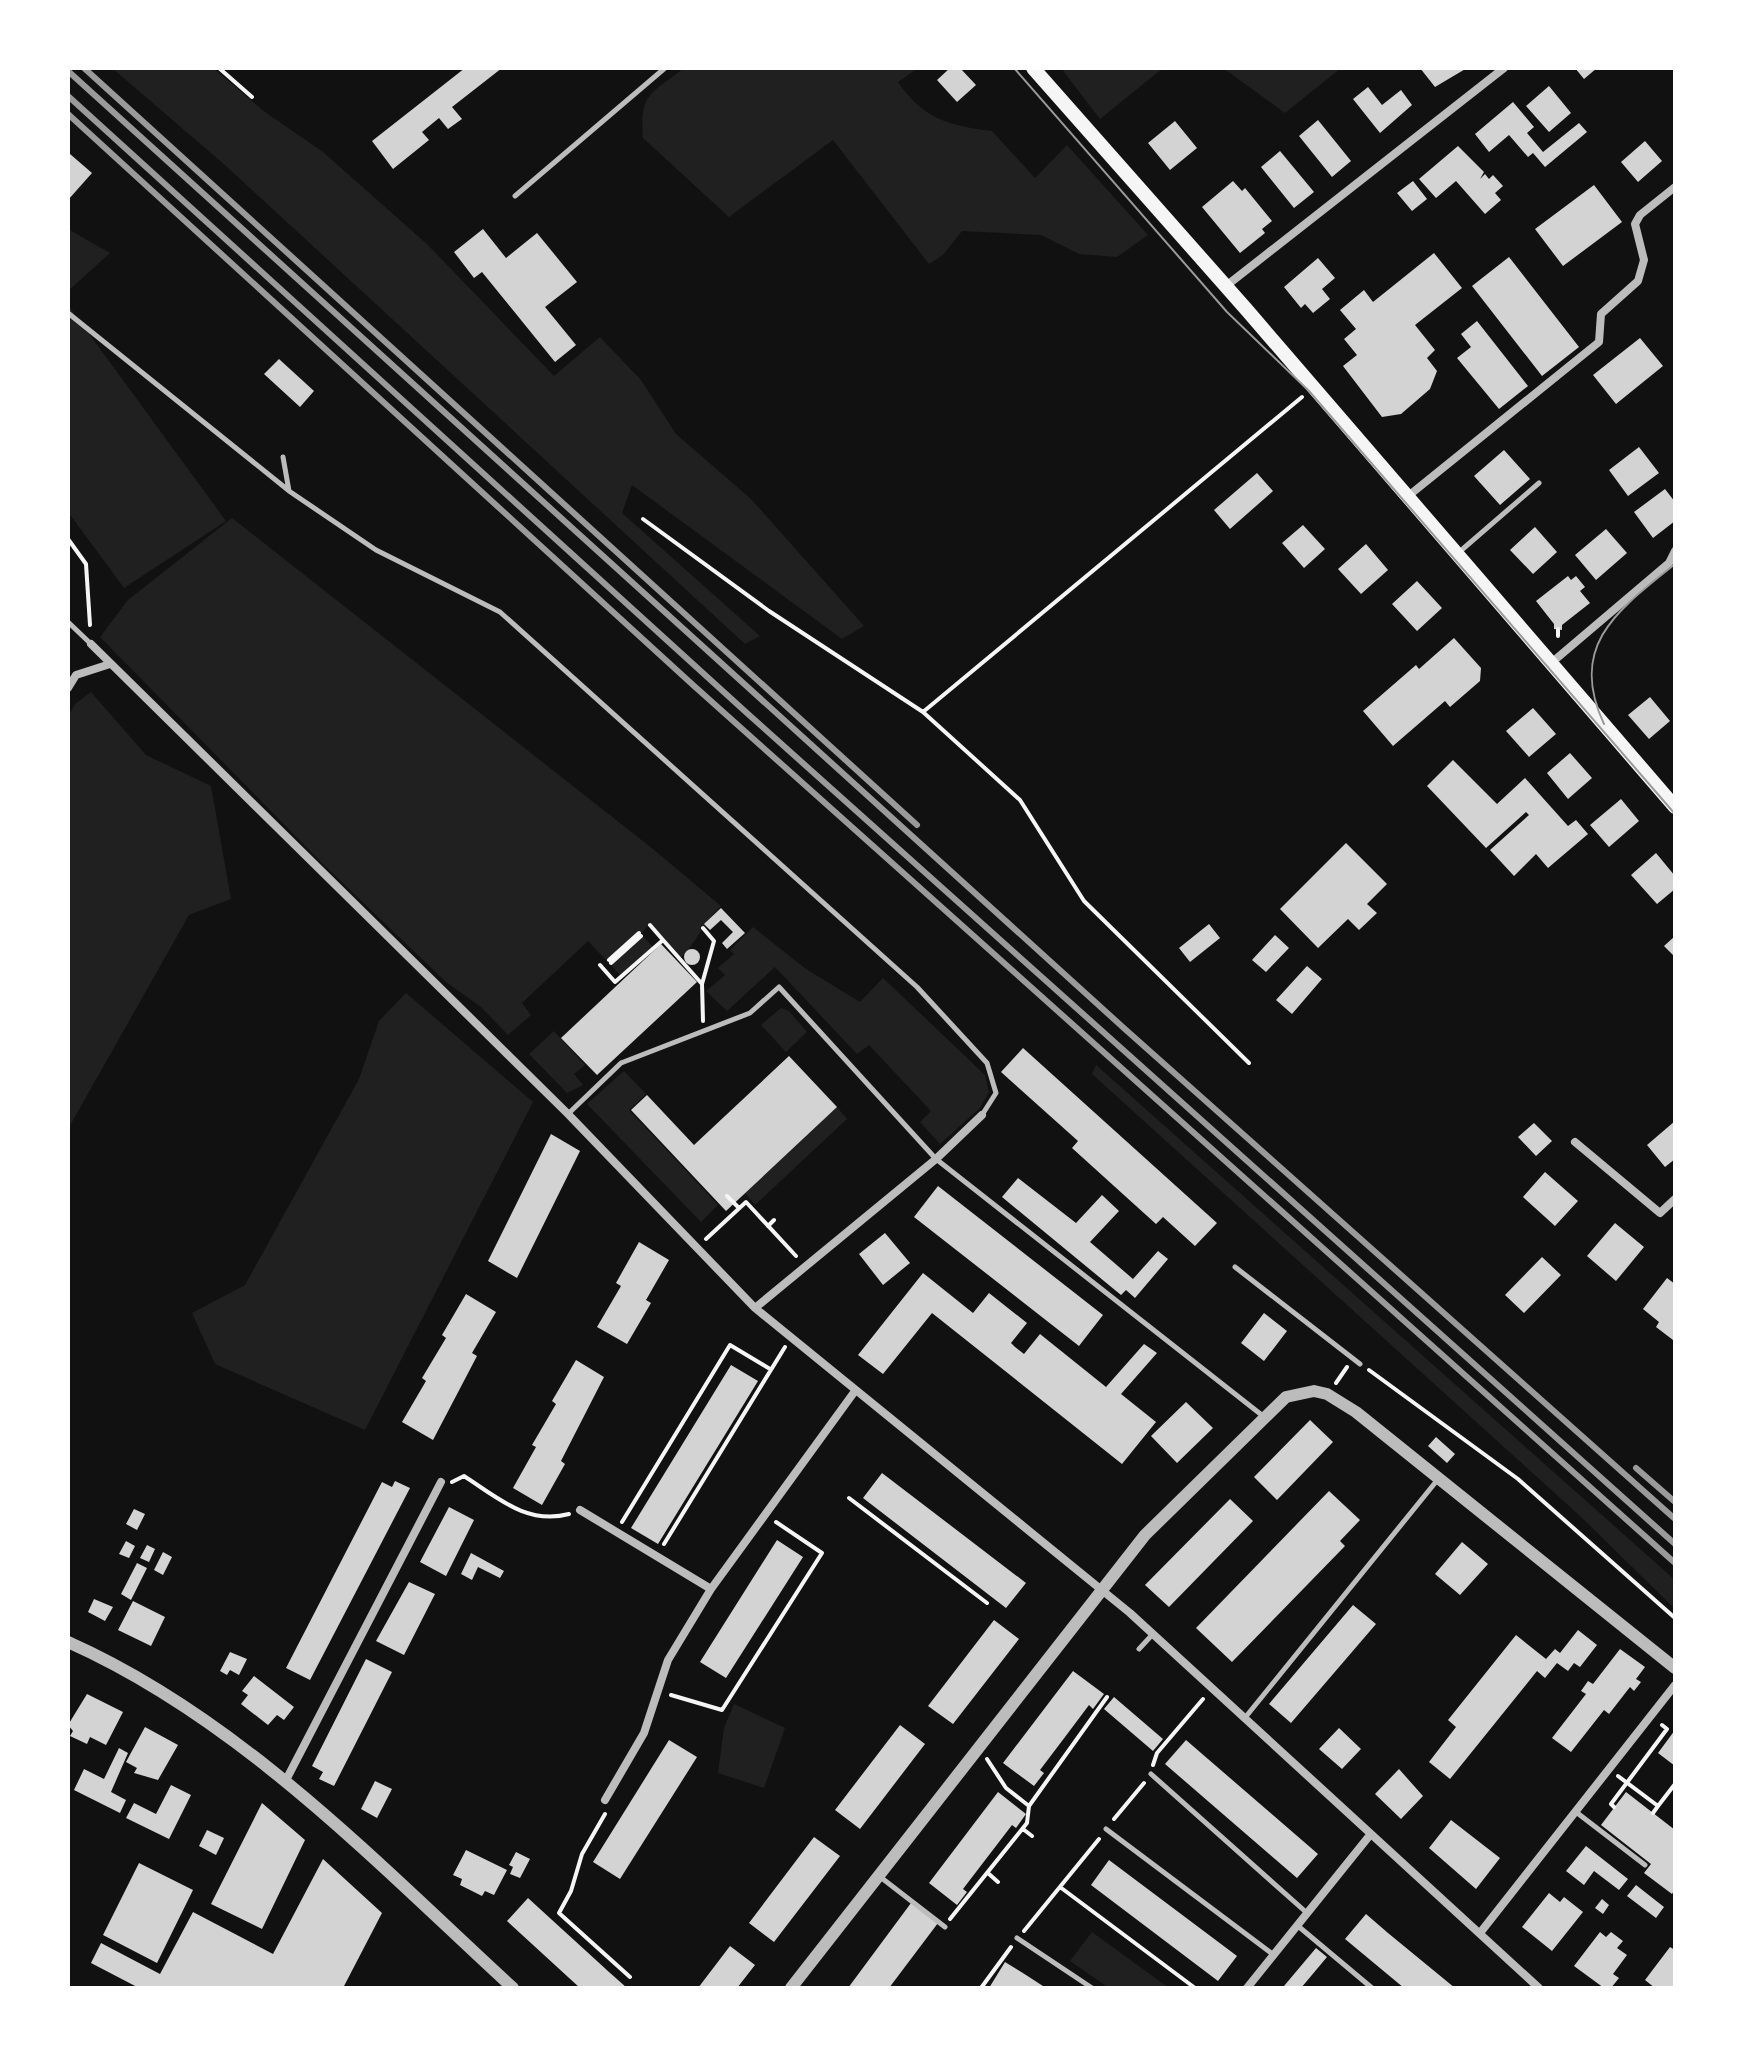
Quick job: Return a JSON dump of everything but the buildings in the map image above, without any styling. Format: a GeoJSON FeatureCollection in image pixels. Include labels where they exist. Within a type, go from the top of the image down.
{"type":"FeatureCollection","features":[{"type":"Feature","properties":{"kind":"main road"},"geometry":{"type":"LineString","coordinates":[[1033,68],[1226,286],[1675,807]]}},
{"type":"Feature","properties":{"kind":"street"},"geometry":{"type":"LineString","coordinates":[[1226,286],[1504,68]]}},
{"type":"Feature","properties":{"kind":"street"},"geometry":{"type":"LineString","coordinates":[[1407,497],[1599,342],[1601,314],[1638,281],[1643,270],[1635,224],[1640,215],[1675,187]]}},
{"type":"Feature","properties":{"kind":"street"},"geometry":{"type":"LineString","coordinates":[[1550,664],[1672,560],[1675,551]]}},
{"type":"Feature","properties":{"kind":"street"},"geometry":{"type":"LineString","coordinates":[[91,644],[568,1114],[755,1308],[1101,1588],[1539,1988]]}},
{"type":"Feature","properties":{"kind":"street"},"geometry":{"type":"LineString","coordinates":[[68,688],[76,675],[110,664]]}},
{"type":"Feature","properties":{"kind":"street"},"geometry":{"type":"LineString","coordinates":[[755,1308],[936,1159],[982,1115]]}},
{"type":"Feature","properties":{"kind":"street"},"geometry":{"type":"LineString","coordinates":[[1575,1142],[1660,1213],[1675,1199]]}},
{"type":"Feature","properties":{"kind":"street"},"geometry":{"type":"LineString","coordinates":[[605,1800],[644,1733],[668,1660],[711,1589],[855,1391]]}},
{"type":"Feature","properties":{"kind":"street"},"geometry":{"type":"LineString","coordinates":[[791,1988],[1145,1535],[1263,1416],[1286,1397],[1299,1392],[1327,1394],[1356,1412],[1675,1668]]}},
{"type":"Feature","properties":{"kind":"street"},"geometry":{"type":"LineString","coordinates":[[285,1782],[441,1482]]}},
{"type":"Feature","properties":{"kind":"street"},"geometry":{"type":"LineString","coordinates":[[580,1510],[711,1589]]}},
{"type":"Feature","properties":{"kind":"street"},"geometry":{"type":"LineString","coordinates":[[68,1642],[199,1713],[245,1746],[513,1988]]}},
{"type":"Feature","properties":{"kind":"street"},"geometry":{"type":"LineString","coordinates":[[1480,1933],[1675,1685]]}},
{"type":"Feature","properties":{"kind":"street"},"geometry":{"type":"LineString","coordinates":[[1247,1988],[1370,1835]]}},
{"type":"Feature","properties":{"kind":"lane"},"geometry":{"type":"LineString","coordinates":[[515,196],[665,68]]}},
{"type":"Feature","properties":{"kind":"lane"},"geometry":{"type":"LineString","coordinates":[[68,313],[289,491],[376,550],[500,612],[814,890],[917,987],[987,1063],[996,1093],[982,1115]]}},
{"type":"Feature","properties":{"kind":"lane"},"geometry":{"type":"LineString","coordinates":[[283,457],[289,491]]}},
{"type":"Feature","properties":{"kind":"lane"},"geometry":{"type":"LineString","coordinates":[[1457,555],[1539,483]]}},
{"type":"Feature","properties":{"kind":"lane"},"geometry":{"type":"LineString","coordinates":[[68,622],[91,644]]}},
{"type":"Feature","properties":{"kind":"lane"},"geometry":{"type":"LineString","coordinates":[[568,1114],[621,1063],[750,1013],[779,987],[936,1159],[1263,1416]]}},
{"type":"Feature","properties":{"kind":"lane"},"geometry":{"type":"LineString","coordinates":[[1235,1267],[1360,1364]]}},
{"type":"Feature","properties":{"kind":"lane"},"geometry":{"type":"LineString","coordinates":[[1244,1720],[1439,1478]]}},
{"type":"Feature","properties":{"kind":"lane"},"geometry":{"type":"LineString","coordinates":[[1139,1649],[1153,1634]]}},
{"type":"Feature","properties":{"kind":"lane"},"geometry":{"type":"LineString","coordinates":[[1151,1774],[1307,1913]]}},
{"type":"Feature","properties":{"kind":"lane"},"geometry":{"type":"LineString","coordinates":[[1575,1812],[1645,1865]]}},
{"type":"Feature","properties":{"kind":"lane"},"geometry":{"type":"LineString","coordinates":[[1106,1829],[1274,1955]]}},
{"type":"Feature","properties":{"kind":"lane"},"geometry":{"type":"LineString","coordinates":[[878,1875],[945,1927]]}},
{"type":"Feature","properties":{"kind":"lane"},"geometry":{"type":"LineString","coordinates":[[1297,1925],[1372,1988]]}},
{"type":"Feature","properties":{"kind":"lane"},"geometry":{"type":"LineString","coordinates":[[1017,1938],[1092,1988]]}},
{"type":"Feature","properties":{"kind":"path"},"geometry":{"type":"LineString","coordinates":[[219,68],[252,97]]}},
{"type":"Feature","properties":{"kind":"path"},"geometry":{"type":"LineString","coordinates":[[923,712],[1313,388]]}},
{"type":"Feature","properties":{"kind":"path"},"geometry":{"type":"LineString","coordinates":[[643,519],[769,611],[923,712],[1020,800],[1084,901],[1249,1063]]}},
{"type":"Feature","properties":{"kind":"path"},"geometry":{"type":"LineString","coordinates":[[68,539],[86,564],[91,644]]}},
{"type":"Feature","properties":{"kind":"path"},"geometry":{"type":"LineString","coordinates":[[1558,629],[1558,636]]}},
{"type":"Feature","properties":{"kind":"path"},"geometry":{"type":"LineString","coordinates":[[650,925],[702,984]]}},
{"type":"Feature","properties":{"kind":"path"},"geometry":{"type":"LineString","coordinates":[[703,928],[714,941],[702,984],[704,1031]]}},
{"type":"Feature","properties":{"kind":"path"},"geometry":{"type":"LineString","coordinates":[[610,962],[640,934]]}},
{"type":"Feature","properties":{"kind":"path"},"geometry":{"type":"LineString","coordinates":[[600,965],[615,982],[663,940]]}},
{"type":"Feature","properties":{"kind":"path"},"geometry":{"type":"LineString","coordinates":[[727,1196],[739,1208]]}},
{"type":"Feature","properties":{"kind":"path"},"geometry":{"type":"LineString","coordinates":[[697,1247],[746,1202],[806,1266]]}},
{"type":"Feature","properties":{"kind":"path"},"geometry":{"type":"LineString","coordinates":[[768,1226],[774,1220]]}},
{"type":"Feature","properties":{"kind":"path"},"geometry":{"type":"LineString","coordinates":[[657,1556],[791,1339]]}},
{"type":"Feature","properties":{"kind":"path"},"geometry":{"type":"LineString","coordinates":[[616,1531],[730,1345],[770,1369]]}},
{"type":"Feature","properties":{"kind":"path"},"geometry":{"type":"LineString","coordinates":[[1327,1394],[1348,1367],[1360,1364],[1518,1479],[1675,1618]]}},
{"type":"Feature","properties":{"kind":"path"},"geometry":{"type":"LineString","coordinates":[[464,1476],[522,1513],[541,1519],[580,1510]]}},
{"type":"Feature","properties":{"kind":"path"},"geometry":{"type":"LineString","coordinates":[[849,1498],[987,1603]]}},
{"type":"Feature","properties":{"kind":"path"},"geometry":{"type":"LineString","coordinates":[[656,1690],[722,1710],[822,1553],[764,1514]]}},
{"type":"Feature","properties":{"kind":"path"},"geometry":{"type":"LineString","coordinates":[[945,1927],[1023,1829],[1029,1806],[1107,1697]]}},
{"type":"Feature","properties":{"kind":"path"},"geometry":{"type":"LineString","coordinates":[[1614,1807],[1611,1804],[1667,1729],[1651,1716]]}},
{"type":"Feature","properties":{"kind":"path"},"geometry":{"type":"LineString","coordinates":[[989,1760],[1006,1788],[1029,1806]]}},
{"type":"Feature","properties":{"kind":"path"},"geometry":{"type":"LineString","coordinates":[[1620,1778],[1658,1806]]}},
{"type":"Feature","properties":{"kind":"path"},"geometry":{"type":"LineString","coordinates":[[1653,1813],[1675,1784]]}},
{"type":"Feature","properties":{"kind":"path"},"geometry":{"type":"LineString","coordinates":[[605,1800],[608,1807],[582,1854],[571,1891],[559,1913],[630,1977]]}},
{"type":"Feature","properties":{"kind":"path"},"geometry":{"type":"LineString","coordinates":[[1023,1829],[1032,1836]]}},
{"type":"Feature","properties":{"kind":"path"},"geometry":{"type":"LineString","coordinates":[[989,1874],[998,1882]]}},
{"type":"Feature","properties":{"kind":"path"},"geometry":{"type":"LineString","coordinates":[[1060,1887],[1195,1988]]}},
{"type":"Feature","properties":{"kind":"shaded area"},"geometry":{"type":"Polygon","coordinates":[[[112,68],[213,68],[265,112],[323,152],[428,245],[554,376],[600,337],[641,380],[676,434],[751,499],[864,626],[842,639],[632,485],[622,513],[760,636],[745,644],[226,166],[112,68]]]}},
{"type":"Feature","properties":{"kind":"shaded area"},"geometry":{"type":"Polygon","coordinates":[[[684,68],[918,68],[898,82],[917,105],[950,123],[992,131],[1035,178],[1067,145],[1148,235],[1117,257],[1079,254],[1041,235],[962,231],[943,255],[929,264],[833,140],[729,217],[643,138],[643,112],[650,96],[684,68]]]}},
{"type":"Feature","properties":{"kind":"shaded area"},"geometry":{"type":"Polygon","coordinates":[[[1061,68],[1163,68],[1100,119],[1061,68]]]}},
{"type":"Feature","properties":{"kind":"shaded area"},"geometry":{"type":"Polygon","coordinates":[[[1223,68],[1341,68],[1285,113],[1223,68]]]}},
{"type":"Feature","properties":{"kind":"shaded area"},"geometry":{"type":"Polygon","coordinates":[[[68,229],[110,253],[68,291],[68,229]]]}},
{"type":"Feature","properties":{"kind":"shaded area"},"geometry":{"type":"Polygon","coordinates":[[[68,305],[226,521],[124,588],[68,512],[68,305]]]}},
{"type":"Feature","properties":{"kind":"shaded area"},"geometry":{"type":"Polygon","coordinates":[[[232,518],[721,906],[680,958],[648,926],[641,934],[653,947],[623,978],[588,941],[522,1003],[531,1015],[508,1035],[481,1007],[446,982],[325,866],[100,637],[128,600],[232,518]]]}},
{"type":"Feature","properties":{"kind":"shaded area"},"geometry":{"type":"Polygon","coordinates":[[[91,692],[146,755],[211,786],[231,899],[189,915],[68,1129],[68,717],[75,704],[91,692]]]}},
{"type":"Feature","properties":{"kind":"shaded area"},"geometry":{"type":"Polygon","coordinates":[[[753,927],[806,969],[860,1002],[883,978],[985,1075],[989,1092],[980,1108],[940,1144],[920,1122],[931,1111],[869,1045],[857,1054],[775,967],[727,1011],[706,991],[725,975],[718,968],[734,954],[730,950],[753,927]]]}},
{"type":"Feature","properties":{"kind":"shaded area"},"geometry":{"type":"Polygon","coordinates":[[[406,993],[533,1102],[365,1430],[215,1364],[192,1313],[245,1285],[359,1079],[379,1021],[406,993]]]}},
{"type":"Feature","properties":{"kind":"shaded area"},"geometry":{"type":"Polygon","coordinates":[[[781,1008],[789,1011],[807,1032],[786,1052],[761,1025],[781,1008]]]}},
{"type":"Feature","properties":{"kind":"shaded area"},"geometry":{"type":"Polygon","coordinates":[[[554,1031],[585,1065],[574,1074],[583,1085],[567,1093],[529,1054],[554,1031]]]}},
{"type":"Feature","properties":{"kind":"shaded area"},"geometry":{"type":"Polygon","coordinates":[[[1096,1065],[1675,1580],[1675,1609],[1580,1516],[1092,1074],[1096,1065]]]}},
{"type":"Feature","properties":{"kind":"shaded area"},"geometry":{"type":"Polygon","coordinates":[[[624,1071],[646,1094],[629,1110],[718,1205],[701,1222],[587,1104],[624,1071]]]}},
{"type":"Feature","properties":{"kind":"shaded area"},"geometry":{"type":"Polygon","coordinates":[[[837,1107],[847,1119],[755,1205],[745,1193],[837,1107]]]}},
{"type":"Feature","properties":{"kind":"shaded area"},"geometry":{"type":"Polygon","coordinates":[[[734,1704],[785,1728],[764,1788],[718,1773],[724,1728],[734,1704]]]}},
{"type":"Feature","properties":{"kind":"shaded area"},"geometry":{"type":"Polygon","coordinates":[[[1092,1932],[1169,1988],[1109,1988],[1070,1961],[1092,1932]]]}},
{"type":"Feature","properties":{"kind":"tram line"},"geometry":{"type":"LineString","coordinates":[[1014,68],[1227,312],[1309,391],[1675,814]]}},
{"type":"Feature","properties":{"kind":"tram line"},"geometry":{"type":"LineString","coordinates":[[1604,724],[1594,696],[1592,672],[1595,651],[1618,614],[1675,564]]}},
{"type":"Feature","properties":{"kind":"railway"},"geometry":{"type":"LineString","coordinates":[[84,68],[917,825]]}},
{"type":"Feature","properties":{"kind":"railway"},"geometry":{"type":"LineString","coordinates":[[68,71],[1126,1030],[1675,1519]]}},
{"type":"Feature","properties":{"kind":"railway"},"geometry":{"type":"LineString","coordinates":[[68,96],[748,714],[1675,1544]]}},
{"type":"Feature","properties":{"kind":"railway"},"geometry":{"type":"LineString","coordinates":[[68,114],[693,685],[1675,1563]]}},
{"type":"Feature","properties":{"kind":"railway"},"geometry":{"type":"LineString","coordinates":[[1636,1468],[1675,1502]]}}]}
